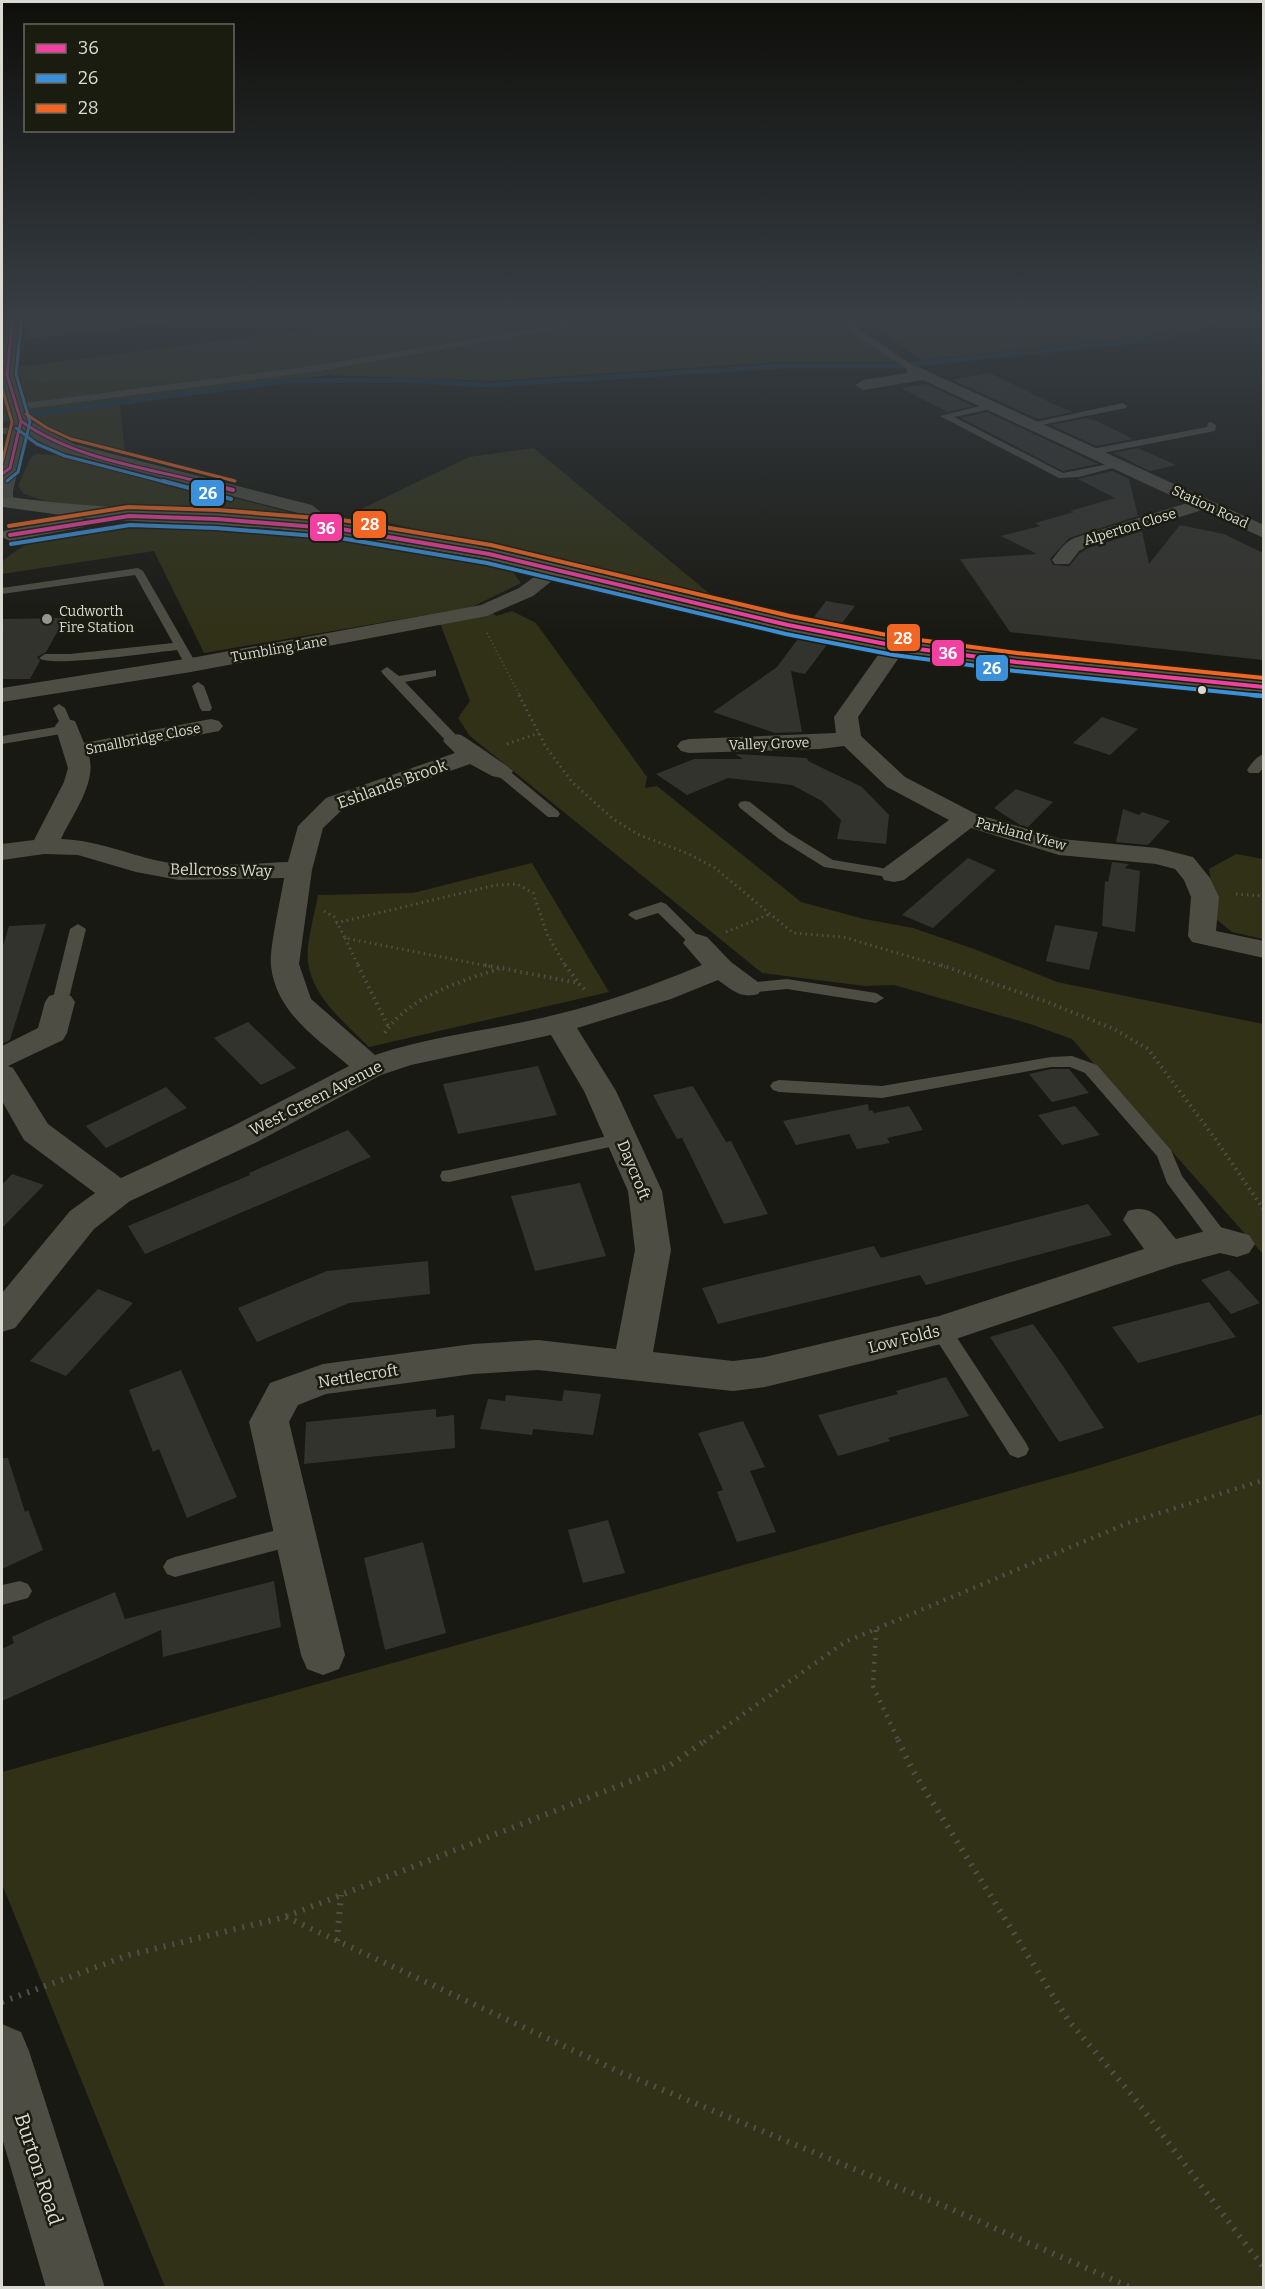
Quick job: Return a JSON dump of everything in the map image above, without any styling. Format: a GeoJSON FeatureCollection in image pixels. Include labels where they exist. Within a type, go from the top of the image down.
{"type":"FeatureCollection","features":[{"type":"Feature","properties":{"kind":"highway"},"geometry":{"type":"LineString","coordinates":[[5,501],[51,510],[311,526],[408,539],[489,554],[778,623],[896,646],[1016,662],[1263,687]]}},
{"type":"Feature","properties":{"kind":"highway"},"geometry":{"type":"LineString","coordinates":[[5,501],[23,513],[24,520],[6,537]]}},
{"type":"Feature","properties":{"kind":"highway"},"geometry":{"type":"LineString","coordinates":[[6,537],[129,516]]}},
{"type":"Feature","properties":{"kind":"street"},"geometry":{"type":"LineString","coordinates":[[5,501],[6,471],[16,421]]}},
{"type":"Feature","properties":{"kind":"street"},"geometry":{"type":"LineString","coordinates":[[17,421],[68,448],[305,509],[313,513],[311,526]]}},
{"type":"Feature","properties":{"kind":"street","name":"Station Road"},"geometry":{"type":"LineString","coordinates":[[1024,421],[1263,532]]}},
{"type":"Feature","properties":{"kind":"street"},"geometry":{"type":"LineString","coordinates":[[9,449],[68,448]]}},
{"type":"Feature","properties":{"kind":"street","name":"Alperton Close"},"geometry":{"type":"LineString","coordinates":[[1062,560],[1072,547],[1081,542],[1204,504]]}},
{"type":"Feature","properties":{"kind":"street","name":"Tumbling Lane"},"geometry":{"type":"LineString","coordinates":[[2,695],[186,656],[479,612],[526,592],[548,576]]}},
{"type":"Feature","properties":{"kind":"street"},"geometry":{"type":"LineString","coordinates":[[849,738],[846,717],[896,646]]}},
{"type":"Feature","properties":{"kind":"street","name":"Smallbridge Close"},"geometry":{"type":"LineString","coordinates":[[74,753],[205,707],[223,748]]}},
{"type":"Feature","properties":{"kind":"street","name":"Smallbridge Close"},"geometry":{"type":"LineString","coordinates":[[44,846],[76,782],[80,768],[65,721]]}},
{"type":"Feature","properties":{"kind":"street","name":"Eshlands Brook"},"geometry":{"type":"LineString","coordinates":[[451,738],[472,755],[501,771]]}},
{"type":"Feature","properties":{"kind":"street","name":"Valley Grove"},"geometry":{"type":"LineString","coordinates":[[689,746],[820,742],[849,738]]}},
{"type":"Feature","properties":{"kind":"street","name":"Parkland View"},"geometry":{"type":"LineString","coordinates":[[849,738],[896,782],[967,819],[1059,847],[1157,856],[1185,863],[1197,878],[1205,897],[1202,936],[1263,950]]}},
{"type":"Feature","properties":{"kind":"street","name":"Eshlands Brook"},"geometry":{"type":"LineString","coordinates":[[370,1068],[315,1021],[298,1003],[285,964],[299,870],[311,826],[335,803],[472,755]]}},
{"type":"Feature","properties":{"kind":"street"},"geometry":{"type":"LineString","coordinates":[[894,874],[967,819]]}},
{"type":"Feature","properties":{"kind":"street","name":"Bellcross Way"},"geometry":{"type":"LineString","coordinates":[[2,852],[44,846],[80,847],[145,866],[179,872],[299,870]]}},
{"type":"Feature","properties":{"kind":"street"},"geometry":{"type":"LineString","coordinates":[[697,943],[721,968],[748,988]]}},
{"type":"Feature","properties":{"kind":"street","name":"West Green Avenue"},"geometry":{"type":"LineString","coordinates":[[2,1318],[82,1220],[118,1193],[245,1134],[370,1068],[404,1056],[559,1023],[605,1010],[661,993],[721,968]]}},
{"type":"Feature","properties":{"kind":"street"},"geometry":{"type":"LineString","coordinates":[[2,1058],[52,1033],[60,1002]]}},
{"type":"Feature","properties":{"kind":"street","name":"Daycroft"},"geometry":{"type":"LineString","coordinates":[[559,1023],[600,1091],[645,1191],[653,1250],[632,1365]]}},
{"type":"Feature","properties":{"kind":"street"},"geometry":{"type":"LineString","coordinates":[[2,1075],[36,1132],[118,1193]]}},
{"type":"Feature","properties":{"kind":"street"},"geometry":{"type":"LineString","coordinates":[[1140,1220],[1167,1254]]}},
{"type":"Feature","properties":{"kind":"street","name":"Low Folds"},"geometry":{"type":"LineString","coordinates":[[632,1365],[733,1376],[765,1372],[941,1330],[1167,1254],[1228,1242]]}},
{"type":"Feature","properties":{"kind":"street","name":"Nettlecroft"},"geometry":{"type":"LineString","coordinates":[[323,1655],[269,1422],[284,1394],[323,1379],[473,1359],[538,1355],[632,1365]]}},
{"type":"Feature","properties":{"kind":"street","name":"Burton Road"},"geometry":{"type":"LineString","coordinates":[[2,2050],[76,2288]]}},
{"type":"Feature","properties":{"kind":"lane"},"geometry":{"type":"LineString","coordinates":[[954,421],[1062,476],[1119,465]]}},
{"type":"Feature","properties":{"kind":"lane"},"geometry":{"type":"LineString","coordinates":[[1031,424],[1047,421]]}},
{"type":"Feature","properties":{"kind":"lane"},"geometry":{"type":"LineString","coordinates":[[1092,452],[1212,429],[1210,425]]}},
{"type":"Feature","properties":{"kind":"lane"},"geometry":{"type":"LineString","coordinates":[[2,591],[138,571],[186,656],[45,658]]}},
{"type":"Feature","properties":{"kind":"lane"},"geometry":{"type":"LineString","coordinates":[[387,671],[451,738]]}},
{"type":"Feature","properties":{"kind":"lane"},"geometry":{"type":"LineString","coordinates":[[398,680],[432,673]]}},
{"type":"Feature","properties":{"kind":"lane"},"geometry":{"type":"LineString","coordinates":[[2,740],[65,721]]}},
{"type":"Feature","properties":{"kind":"lane"},"geometry":{"type":"LineString","coordinates":[[1254,770],[1263,758]]}},
{"type":"Feature","properties":{"kind":"lane"},"geometry":{"type":"LineString","coordinates":[[501,771],[553,814]]}},
{"type":"Feature","properties":{"kind":"lane"},"geometry":{"type":"LineString","coordinates":[[745,805],[784,836],[829,864],[894,874]]}},
{"type":"Feature","properties":{"kind":"lane"},"geometry":{"type":"LineString","coordinates":[[636,915],[661,907],[697,943]]}},
{"type":"Feature","properties":{"kind":"lane"},"geometry":{"type":"LineString","coordinates":[[60,1002],[78,929]]}},
{"type":"Feature","properties":{"kind":"lane"},"geometry":{"type":"LineString","coordinates":[[748,988],[787,984],[876,998]]}},
{"type":"Feature","properties":{"kind":"lane"},"geometry":{"type":"LineString","coordinates":[[779,1086],[882,1092],[1051,1062],[1072,1061],[1091,1070],[1165,1154],[1174,1178],[1228,1242]]}},
{"type":"Feature","properties":{"kind":"lane"},"geometry":{"type":"LineString","coordinates":[[449,1176],[622,1139]]}},
{"type":"Feature","properties":{"kind":"lane"},"geometry":{"type":"LineString","coordinates":[[941,1330],[1018,1449]]}},
{"type":"Feature","properties":{"kind":"lane"},"geometry":{"type":"LineString","coordinates":[[175,1567],[296,1535]]}},
{"type":"Feature","properties":{"kind":"path"},"geometry":{"type":"LineString","coordinates":[[479,612],[546,747],[572,782],[612,818],[637,834],[689,854],[715,867],[793,933],[843,937],[915,956],[1047,1002],[1114,1029],[1148,1049],[1214,1137],[1263,1210]]}},
{"type":"Feature","properties":{"kind":"path"},"geometry":{"type":"LineString","coordinates":[[336,923],[484,887],[515,884],[527,888],[534,894],[546,933],[578,983],[605,1010]]}},
{"type":"Feature","properties":{"kind":"path"},"geometry":{"type":"LineString","coordinates":[[293,911],[324,911],[334,917],[388,1026]]}},
{"type":"Feature","properties":{"kind":"path"},"geometry":{"type":"LineString","coordinates":[[697,943],[770,914]]}},
{"type":"Feature","properties":{"kind":"path"},"geometry":{"type":"LineString","coordinates":[[345,938],[505,967],[578,983]]}},
{"type":"Feature","properties":{"kind":"path"},"geometry":{"type":"LineString","coordinates":[[370,1068],[388,1026],[397,1015],[455,984],[505,967]]}},
{"type":"Feature","properties":{"kind":"path"},"geometry":{"type":"LineString","coordinates":[[2,2002],[129,1955],[285,1917],[669,1766],[845,1642],[1128,1523],[1263,1480]]}},
{"type":"Feature","properties":{"kind":"path"},"geometry":{"type":"LineString","coordinates":[[876,1630],[873,1686],[914,1771],[1068,2020],[1132,2095],[1263,2268]]}},
{"type":"Feature","properties":{"kind":"path"},"geometry":{"type":"LineString","coordinates":[[337,1941],[341,1895]]}},
{"type":"Feature","properties":{"kind":"path"},"geometry":{"type":"LineString","coordinates":[[285,1917],[622,2073],[951,2208],[1132,2288]]}},
{"type":"Feature","properties":{"kind":"green space"},"geometry":{"type":"Polygon","coordinates":[[[40,421],[122,421],[125,452],[64,439],[40,421]]]}},
{"type":"Feature","properties":{"kind":"green space"},"geometry":{"type":"Polygon","coordinates":[[[534,448],[716,599],[351,514],[469,457],[534,448]]]}},
{"type":"Feature","properties":{"kind":"green space"},"geometry":{"type":"Polygon","coordinates":[[[37,454],[71,456],[289,512],[292,516],[81,508],[46,501],[24,494],[18,486],[31,457],[37,454]]]}},
{"type":"Feature","properties":{"kind":"green space"},"geometry":{"type":"Polygon","coordinates":[[[148,524],[384,543],[484,560],[512,571],[521,583],[472,607],[204,653],[154,551],[2,574],[2,562],[17,550],[52,535],[70,531],[148,524]]]}},
{"type":"Feature","properties":{"kind":"green space"},"geometry":{"type":"Polygon","coordinates":[[[491,611],[496,616],[512,611],[536,623],[647,777],[645,788],[657,786],[801,902],[864,919],[913,928],[977,950],[1057,982],[1263,1024],[1263,1254],[1072,1039],[1030,1024],[894,985],[865,986],[762,973],[470,736],[458,718],[470,701],[440,623],[491,611]]]}},
{"type":"Feature","properties":{"kind":"green space"},"geometry":{"type":"Polygon","coordinates":[[[1236,854],[1263,859],[1263,939],[1232,932],[1217,920],[1209,869],[1236,854]]]}},
{"type":"Feature","properties":{"kind":"green space"},"geometry":{"type":"Polygon","coordinates":[[[532,863],[609,992],[369,1047],[336,1014],[318,990],[311,976],[308,946],[318,895],[413,893],[532,863]]]}},
{"type":"Feature","properties":{"kind":"green space"},"geometry":{"type":"Polygon","coordinates":[[[1263,1414],[1263,2287],[165,2287],[2,1884],[2,1772],[1087,1469],[1263,1414]]]}},
{"type":"Feature","properties":{"kind":"building"},"geometry":{"type":"Polygon","coordinates":[[[966,421],[1006,421],[1098,464],[1063,471],[966,421]]]}},
{"type":"Feature","properties":{"kind":"building"},"geometry":{"type":"Polygon","coordinates":[[[1072,421],[1096,421],[1133,439],[1096,446],[1051,425],[1072,421]]]}},
{"type":"Feature","properties":{"kind":"building"},"geometry":{"type":"Polygon","coordinates":[[[1138,448],[1176,465],[1150,471],[1113,453],[1138,448]]]}},
{"type":"Feature","properties":{"kind":"building"},"geometry":{"type":"Polygon","coordinates":[[[1112,471],[1129,479],[1138,516],[1069,538],[1050,559],[1053,565],[1069,566],[1080,553],[1089,548],[1142,531],[1149,564],[1180,525],[1224,534],[1263,553],[1263,660],[1010,632],[960,559],[1037,554],[1001,536],[1040,526],[1035,523],[1115,498],[1078,479],[1112,471]]]}},
{"type":"Feature","properties":{"kind":"building"},"geometry":{"type":"Polygon","coordinates":[[[826,601],[855,606],[839,627],[811,621],[826,601]]]}},
{"type":"Feature","properties":{"kind":"building","name":"Cudworth Fire Station"},"geometry":{"type":"Polygon","coordinates":[[[65,618],[46,652],[37,657],[40,661],[30,679],[2,679],[2,619],[65,618]]]}},
{"type":"Feature","properties":{"kind":"building"},"geometry":{"type":"Polygon","coordinates":[[[800,636],[829,642],[805,674],[791,671],[802,732],[775,733],[713,712],[777,667],[800,636]]]}},
{"type":"Feature","properties":{"kind":"building"},"geometry":{"type":"Polygon","coordinates":[[[1102,717],[1138,729],[1110,755],[1073,743],[1102,717]]]}},
{"type":"Feature","properties":{"kind":"building"},"geometry":{"type":"Polygon","coordinates":[[[735,754],[807,758],[808,761],[862,787],[889,815],[886,844],[837,839],[841,820],[822,801],[792,785],[728,778],[687,795],[656,774],[694,759],[743,759],[735,754]]]}},
{"type":"Feature","properties":{"kind":"building"},"geometry":{"type":"Polygon","coordinates":[[[1016,789],[1053,802],[1028,827],[1020,825],[994,808],[1016,789]]]}},
{"type":"Feature","properties":{"kind":"building"},"geometry":{"type":"Polygon","coordinates":[[[1123,809],[1139,815],[1142,812],[1170,821],[1148,845],[1116,842],[1123,809]]]}},
{"type":"Feature","properties":{"kind":"building"},"geometry":{"type":"Polygon","coordinates":[[[968,858],[996,870],[933,928],[902,915],[968,858]]]}},
{"type":"Feature","properties":{"kind":"building"},"geometry":{"type":"Polygon","coordinates":[[[1112,862],[1129,864],[1125,868],[1140,871],[1135,932],[1102,926],[1105,881],[1108,882],[1112,862]]]}},
{"type":"Feature","properties":{"kind":"building"},"geometry":{"type":"Polygon","coordinates":[[[46,924],[10,1040],[2,1044],[2,949],[9,926],[46,924]]]}},
{"type":"Feature","properties":{"kind":"building"},"geometry":{"type":"Polygon","coordinates":[[[1055,925],[1098,932],[1089,970],[1046,961],[1055,925]]]}},
{"type":"Feature","properties":{"kind":"building"},"geometry":{"type":"Polygon","coordinates":[[[248,1022],[296,1068],[261,1085],[214,1038],[248,1022]]]}},
{"type":"Feature","properties":{"kind":"building"},"geometry":{"type":"Polygon","coordinates":[[[538,1066],[557,1115],[458,1134],[443,1084],[538,1066]]]}},
{"type":"Feature","properties":{"kind":"building"},"geometry":{"type":"Polygon","coordinates":[[[1051,1069],[1069,1069],[1089,1093],[1052,1102],[1029,1074],[1051,1069]]]}},
{"type":"Feature","properties":{"kind":"building"},"geometry":{"type":"Polygon","coordinates":[[[693,1086],[726,1142],[731,1141],[768,1214],[724,1224],[682,1138],[677,1139],[653,1095],[693,1086]]]}},
{"type":"Feature","properties":{"kind":"building"},"geometry":{"type":"Polygon","coordinates":[[[166,1087],[187,1108],[106,1148],[86,1126],[166,1087]]]}},
{"type":"Feature","properties":{"kind":"building"},"geometry":{"type":"Polygon","coordinates":[[[868,1104],[869,1111],[872,1110],[874,1113],[909,1106],[923,1130],[887,1138],[890,1143],[857,1149],[849,1134],[796,1145],[783,1121],[868,1104]]]}},
{"type":"Feature","properties":{"kind":"building"},"geometry":{"type":"Polygon","coordinates":[[[1075,1106],[1100,1135],[1062,1145],[1038,1115],[1075,1106]]]}},
{"type":"Feature","properties":{"kind":"building"},"geometry":{"type":"Polygon","coordinates":[[[348,1130],[371,1157],[145,1254],[128,1226],[250,1175],[249,1173],[348,1130]]]}},
{"type":"Feature","properties":{"kind":"building"},"geometry":{"type":"Polygon","coordinates":[[[12,1174],[44,1185],[2,1228],[2,1185],[12,1174]]]}},
{"type":"Feature","properties":{"kind":"building"},"geometry":{"type":"Polygon","coordinates":[[[580,1183],[606,1256],[535,1271],[511,1196],[580,1183]]]}},
{"type":"Feature","properties":{"kind":"building"},"geometry":{"type":"Polygon","coordinates":[[[1088,1204],[1112,1235],[926,1285],[920,1275],[718,1324],[702,1288],[874,1246],[881,1258],[1088,1204]]]}},
{"type":"Feature","properties":{"kind":"building"},"geometry":{"type":"Polygon","coordinates":[[[428,1261],[430,1294],[349,1303],[257,1342],[238,1308],[327,1271],[428,1261]]]}},
{"type":"Feature","properties":{"kind":"building"},"geometry":{"type":"Polygon","coordinates":[[[1229,1270],[1260,1303],[1231,1314],[1201,1280],[1229,1270]]]}},
{"type":"Feature","properties":{"kind":"building"},"geometry":{"type":"Polygon","coordinates":[[[98,1289],[133,1303],[66,1376],[30,1361],[98,1289]]]}},
{"type":"Feature","properties":{"kind":"building"},"geometry":{"type":"Polygon","coordinates":[[[1209,1302],[1236,1337],[1138,1363],[1112,1327],[1209,1302]]]}},
{"type":"Feature","properties":{"kind":"building"},"geometry":{"type":"Polygon","coordinates":[[[1033,1324],[1104,1428],[1059,1442],[990,1337],[1033,1324]]]}},
{"type":"Feature","properties":{"kind":"building"},"geometry":{"type":"Polygon","coordinates":[[[181,1370],[237,1497],[187,1518],[159,1449],[153,1452],[129,1390],[181,1370]]]}},
{"type":"Feature","properties":{"kind":"building"},"geometry":{"type":"Polygon","coordinates":[[[946,1377],[969,1416],[888,1438],[890,1441],[838,1456],[818,1415],[898,1394],[896,1391],[946,1377]]]}},
{"type":"Feature","properties":{"kind":"building"},"geometry":{"type":"Polygon","coordinates":[[[564,1390],[601,1394],[593,1435],[533,1429],[532,1435],[480,1429],[488,1399],[505,1401],[506,1395],[562,1401],[564,1390]]]}},
{"type":"Feature","properties":{"kind":"building"},"geometry":{"type":"Polygon","coordinates":[[[436,1409],[436,1417],[454,1415],[455,1448],[304,1464],[306,1422],[436,1409]]]}},
{"type":"Feature","properties":{"kind":"building"},"geometry":{"type":"Polygon","coordinates":[[[743,1421],[765,1467],[750,1471],[776,1532],[737,1542],[717,1492],[723,1490],[698,1433],[743,1421]]]}},
{"type":"Feature","properties":{"kind":"building"},"geometry":{"type":"Polygon","coordinates":[[[2,1458],[8,1458],[25,1512],[28,1510],[43,1550],[2,1569],[2,1458]]]}},
{"type":"Feature","properties":{"kind":"building"},"geometry":{"type":"Polygon","coordinates":[[[608,1520],[625,1573],[583,1583],[568,1530],[608,1520]]]}},
{"type":"Feature","properties":{"kind":"building"},"geometry":{"type":"Polygon","coordinates":[[[423,1542],[446,1633],[385,1650],[364,1558],[423,1542]]]}},
{"type":"Feature","properties":{"kind":"building"},"geometry":{"type":"Polygon","coordinates":[[[274,1581],[281,1627],[163,1657],[161,1630],[2,1701],[2,1649],[14,1643],[12,1637],[46,1621],[115,1592],[125,1619],[274,1581]]]}},
{"type":"Feature","properties":{"kind":"transit line","name":"28"},"geometry":{"type":"LineString","coordinates":[[2,463],[12,421]]}},
{"type":"Feature","properties":{"kind":"transit line","name":"36"},"geometry":{"type":"LineString","coordinates":[[21,421],[42,436],[68,448],[233,490]]}},
{"type":"Feature","properties":{"kind":"transit line","name":"36"},"geometry":{"type":"LineString","coordinates":[[2,474],[10,468],[21,421]]}},
{"type":"Feature","properties":{"kind":"transit line","name":"26"},"geometry":{"type":"LineString","coordinates":[[7,481],[18,472],[30,421]]}},
{"type":"Feature","properties":{"kind":"transit line","name":"28"},"geometry":{"type":"LineString","coordinates":[[36,421],[71,439],[235,481]]}},
{"type":"Feature","properties":{"kind":"transit line","name":"26"},"geometry":{"type":"LineString","coordinates":[[16,428],[37,444],[65,456],[231,499]]}},
{"type":"Feature","properties":{"kind":"transit line","name":"28"},"geometry":{"type":"LineString","coordinates":[[9,526],[128,507],[218,510],[342,520],[491,545],[790,616],[897,637],[1017,653],[1264,678]]}},
{"type":"Feature","properties":{"kind":"transit line","name":"36"},"geometry":{"type":"LineString","coordinates":[[10,535],[129,516],[217,519],[341,529],[489,554],[788,625],[896,646],[1016,662],[1264,687]]}},
{"type":"Feature","properties":{"kind":"transit line","name":"26"},"geometry":{"type":"LineString","coordinates":[[11,544],[130,525],[216,528],[340,538],[487,563],[786,634],[894,655],[1015,671],[1263,696]]}},
{"type":"Feature","properties":{"kind":"place","name":"Cudworth Fire Station"},"geometry":{"type":"Point","coordinates":[47,619]}}]}
